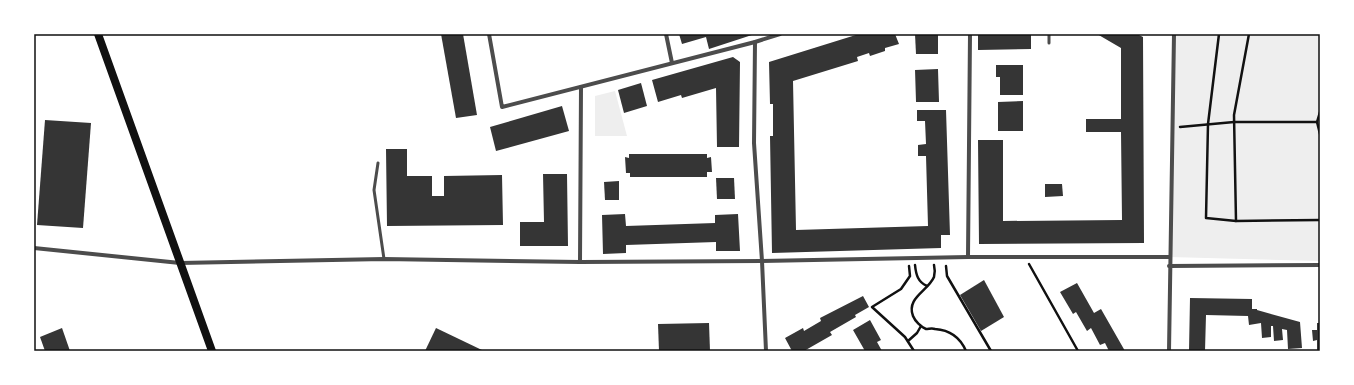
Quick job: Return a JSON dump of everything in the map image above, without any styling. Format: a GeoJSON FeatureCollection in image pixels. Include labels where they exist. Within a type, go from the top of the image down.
{"type":"FeatureCollection","features":[{"type":"Feature","properties":{"kind":"main road"},"geometry":{"type":"LineString","coordinates":[[98,34],[212,351]]}},
{"type":"Feature","properties":{"kind":"street"},"geometry":{"type":"LineString","coordinates":[[489,34],[502,107],[755,42],[780,34]]}},
{"type":"Feature","properties":{"kind":"street"},"geometry":{"type":"LineString","coordinates":[[666,34],[672,63]]}},
{"type":"Feature","properties":{"kind":"street"},"geometry":{"type":"LineString","coordinates":[[968,257],[970,34]]}},
{"type":"Feature","properties":{"kind":"street"},"geometry":{"type":"LineString","coordinates":[[1169,351],[1169,257],[1174,34]]}},
{"type":"Feature","properties":{"kind":"street"},"geometry":{"type":"LineString","coordinates":[[755,42],[754,143],[766,351]]}},
{"type":"Feature","properties":{"kind":"street"},"geometry":{"type":"LineString","coordinates":[[580,262],[581,87]]}},
{"type":"Feature","properties":{"kind":"street"},"geometry":{"type":"LineString","coordinates":[[34,248],[180,263],[384,259],[580,262],[762,262],[968,257],[1169,257]]}},
{"type":"Feature","properties":{"kind":"street"},"geometry":{"type":"LineString","coordinates":[[1169,266],[1320,265]]}},
{"type":"Feature","properties":{"kind":"lane"},"geometry":{"type":"LineString","coordinates":[[1049,34],[1049,43]]}},
{"type":"Feature","properties":{"kind":"lane"},"geometry":{"type":"LineString","coordinates":[[378,163],[374,190],[384,259]]}},
{"type":"Feature","properties":{"kind":"path"},"geometry":{"type":"LineString","coordinates":[[1219,34],[1208,124],[1206,218],[1236,221],[1320,220]]}},
{"type":"Feature","properties":{"kind":"path"},"geometry":{"type":"LineString","coordinates":[[1236,221],[1234,115],[1249,34]]}},
{"type":"Feature","properties":{"kind":"path"},"geometry":{"type":"LineString","coordinates":[[1320,112],[1317,122],[1320,134]]}},
{"type":"Feature","properties":{"kind":"path"},"geometry":{"type":"LineString","coordinates":[[1173,127],[1234,122],[1317,122]]}},
{"type":"Feature","properties":{"kind":"path"},"geometry":{"type":"LineString","coordinates":[[1025,257],[1078,351]]}},
{"type":"Feature","properties":{"kind":"path"},"geometry":{"type":"LineString","coordinates":[[934,258],[935,274],[933,279],[915,300],[912,306],[913,317],[926,329],[940,329],[949,332],[959,339],[966,351]]}},
{"type":"Feature","properties":{"kind":"path"},"geometry":{"type":"LineString","coordinates":[[945,258],[947,276],[991,351]]}},
{"type":"Feature","properties":{"kind":"path"},"geometry":{"type":"LineString","coordinates":[[908,259],[910,276],[905,284],[901,289],[872,307],[905,337],[914,351]]}},
{"type":"Feature","properties":{"kind":"path"},"geometry":{"type":"LineString","coordinates":[[915,259],[917,276],[923,284],[927,286]]}},
{"type":"Feature","properties":{"kind":"path"},"geometry":{"type":"LineString","coordinates":[[908,341],[917,333],[921,326]]}},
{"type":"Feature","properties":{"kind":"shaded area"},"geometry":{"type":"Polygon","coordinates":[[[1174,34],[1320,34],[1320,261],[1169,257],[1174,34]]]}},
{"type":"Feature","properties":{"kind":"shaded area"},"geometry":{"type":"Polygon","coordinates":[[[615,91],[627,136],[595,136],[595,96],[615,91]]]}},
{"type":"Feature","properties":{"kind":"building"},"geometry":{"type":"Polygon","coordinates":[[[441,34],[463,34],[477,115],[456,118],[441,34]]]}},
{"type":"Feature","properties":{"kind":"building"},"geometry":{"type":"Polygon","coordinates":[[[679,34],[755,34],[709,49],[706,37],[682,44],[679,34]]]}},
{"type":"Feature","properties":{"kind":"building"},"geometry":{"type":"Polygon","coordinates":[[[859,34],[895,34],[899,44],[885,48],[885,51],[870,56],[869,53],[857,57],[858,61],[793,81],[796,230],[928,226],[926,156],[918,156],[918,145],[926,144],[925,121],[917,121],[917,110],[946,110],[950,235],[941,235],[941,248],[772,253],[770,136],[773,136],[773,104],[770,104],[769,62],[859,34]]]}},
{"type":"Feature","properties":{"kind":"building"},"geometry":{"type":"Polygon","coordinates":[[[915,34],[938,34],[938,54],[916,54],[915,34]]]}},
{"type":"Feature","properties":{"kind":"building"},"geometry":{"type":"Polygon","coordinates":[[[978,34],[1031,34],[1031,49],[978,50],[978,34]]]}},
{"type":"Feature","properties":{"kind":"building"},"geometry":{"type":"Polygon","coordinates":[[[1097,34],[1137,34],[1143,37],[1144,243],[979,244],[978,140],[1003,140],[1003,221],[1122,220],[1121,132],[1086,132],[1086,119],[1121,119],[1121,48],[1097,34]]]}},
{"type":"Feature","properties":{"kind":"building"},"geometry":{"type":"Polygon","coordinates":[[[733,57],[740,62],[739,147],[717,147],[716,88],[682,98],[681,95],[658,102],[652,80],[733,57]]]}},
{"type":"Feature","properties":{"kind":"building"},"geometry":{"type":"Polygon","coordinates":[[[996,65],[1023,65],[1023,95],[1000,95],[1000,77],[996,77],[996,65]]]}},
{"type":"Feature","properties":{"kind":"building"},"geometry":{"type":"Polygon","coordinates":[[[938,69],[939,102],[916,102],[915,70],[938,69]]]}},
{"type":"Feature","properties":{"kind":"building"},"geometry":{"type":"Polygon","coordinates":[[[641,83],[647,106],[624,113],[618,90],[641,83]]]}},
{"type":"Feature","properties":{"kind":"building"},"geometry":{"type":"Polygon","coordinates":[[[1023,101],[1023,131],[998,131],[998,102],[1023,101]]]}},
{"type":"Feature","properties":{"kind":"building"},"geometry":{"type":"Polygon","coordinates":[[[562,106],[569,131],[496,151],[490,127],[562,106]]]}},
{"type":"Feature","properties":{"kind":"building"},"geometry":{"type":"Polygon","coordinates":[[[45,120],[91,123],[83,228],[37,225],[45,120]]]}},
{"type":"Feature","properties":{"kind":"building"},"geometry":{"type":"Polygon","coordinates":[[[386,149],[407,149],[407,176],[432,176],[432,196],[444,196],[444,176],[502,175],[503,225],[387,226],[386,149]]]}},
{"type":"Feature","properties":{"kind":"building"},"geometry":{"type":"Polygon","coordinates":[[[629,154],[707,154],[707,158],[711,157],[712,172],[707,172],[707,177],[630,177],[630,173],[626,173],[625,157],[629,158],[629,154]]]}},
{"type":"Feature","properties":{"kind":"building"},"geometry":{"type":"Polygon","coordinates":[[[543,174],[567,174],[568,246],[520,246],[520,222],[544,222],[543,174]]]}},
{"type":"Feature","properties":{"kind":"building"},"geometry":{"type":"Polygon","coordinates":[[[716,178],[734,178],[735,199],[717,199],[716,178]]]}},
{"type":"Feature","properties":{"kind":"building"},"geometry":{"type":"Polygon","coordinates":[[[619,181],[619,200],[605,200],[604,182],[619,181]]]}},
{"type":"Feature","properties":{"kind":"building"},"geometry":{"type":"Polygon","coordinates":[[[1045,184],[1062,184],[1063,196],[1045,197],[1045,184]]]}},
{"type":"Feature","properties":{"kind":"building"},"geometry":{"type":"Polygon","coordinates":[[[625,214],[626,226],[715,223],[715,215],[738,214],[740,251],[716,251],[716,242],[626,245],[626,253],[603,254],[602,215],[625,214]]]}},
{"type":"Feature","properties":{"kind":"building"},"geometry":{"type":"Polygon","coordinates":[[[984,280],[1004,317],[981,331],[960,295],[984,280]]]}},
{"type":"Feature","properties":{"kind":"building"},"geometry":{"type":"Polygon","coordinates":[[[1077,283],[1094,313],[1101,309],[1125,351],[1109,351],[1105,343],[1100,345],[1091,328],[1087,331],[1076,312],[1073,314],[1060,292],[1077,283]]]}},
{"type":"Feature","properties":{"kind":"building"},"geometry":{"type":"Polygon","coordinates":[[[863,296],[869,307],[855,315],[856,317],[830,332],[832,335],[804,351],[792,351],[785,338],[803,328],[804,331],[821,321],[820,318],[863,296]]]}},
{"type":"Feature","properties":{"kind":"building"},"geometry":{"type":"Polygon","coordinates":[[[1190,298],[1252,299],[1252,309],[1257,309],[1300,322],[1302,348],[1288,349],[1287,330],[1282,329],[1283,340],[1274,341],[1273,326],[1271,326],[1271,337],[1262,338],[1261,323],[1249,325],[1248,316],[1206,315],[1205,351],[1189,351],[1190,298]]]}},
{"type":"Feature","properties":{"kind":"building"},"geometry":{"type":"Polygon","coordinates":[[[870,320],[881,340],[877,342],[882,351],[865,351],[853,330],[870,320]]]}},
{"type":"Feature","properties":{"kind":"building"},"geometry":{"type":"Polygon","coordinates":[[[709,323],[710,351],[659,351],[658,324],[709,323]]]}},
{"type":"Feature","properties":{"kind":"building"},"geometry":{"type":"Polygon","coordinates":[[[1317,323],[1320,323],[1320,351],[1317,351],[1317,340],[1313,341],[1312,330],[1317,330],[1317,323]]]}},
{"type":"Feature","properties":{"kind":"building"},"geometry":{"type":"Polygon","coordinates":[[[62,328],[70,351],[45,351],[40,337],[62,328]]]}},
{"type":"Feature","properties":{"kind":"building"},"geometry":{"type":"Polygon","coordinates":[[[436,328],[484,351],[425,351],[436,328]]]}}]}
